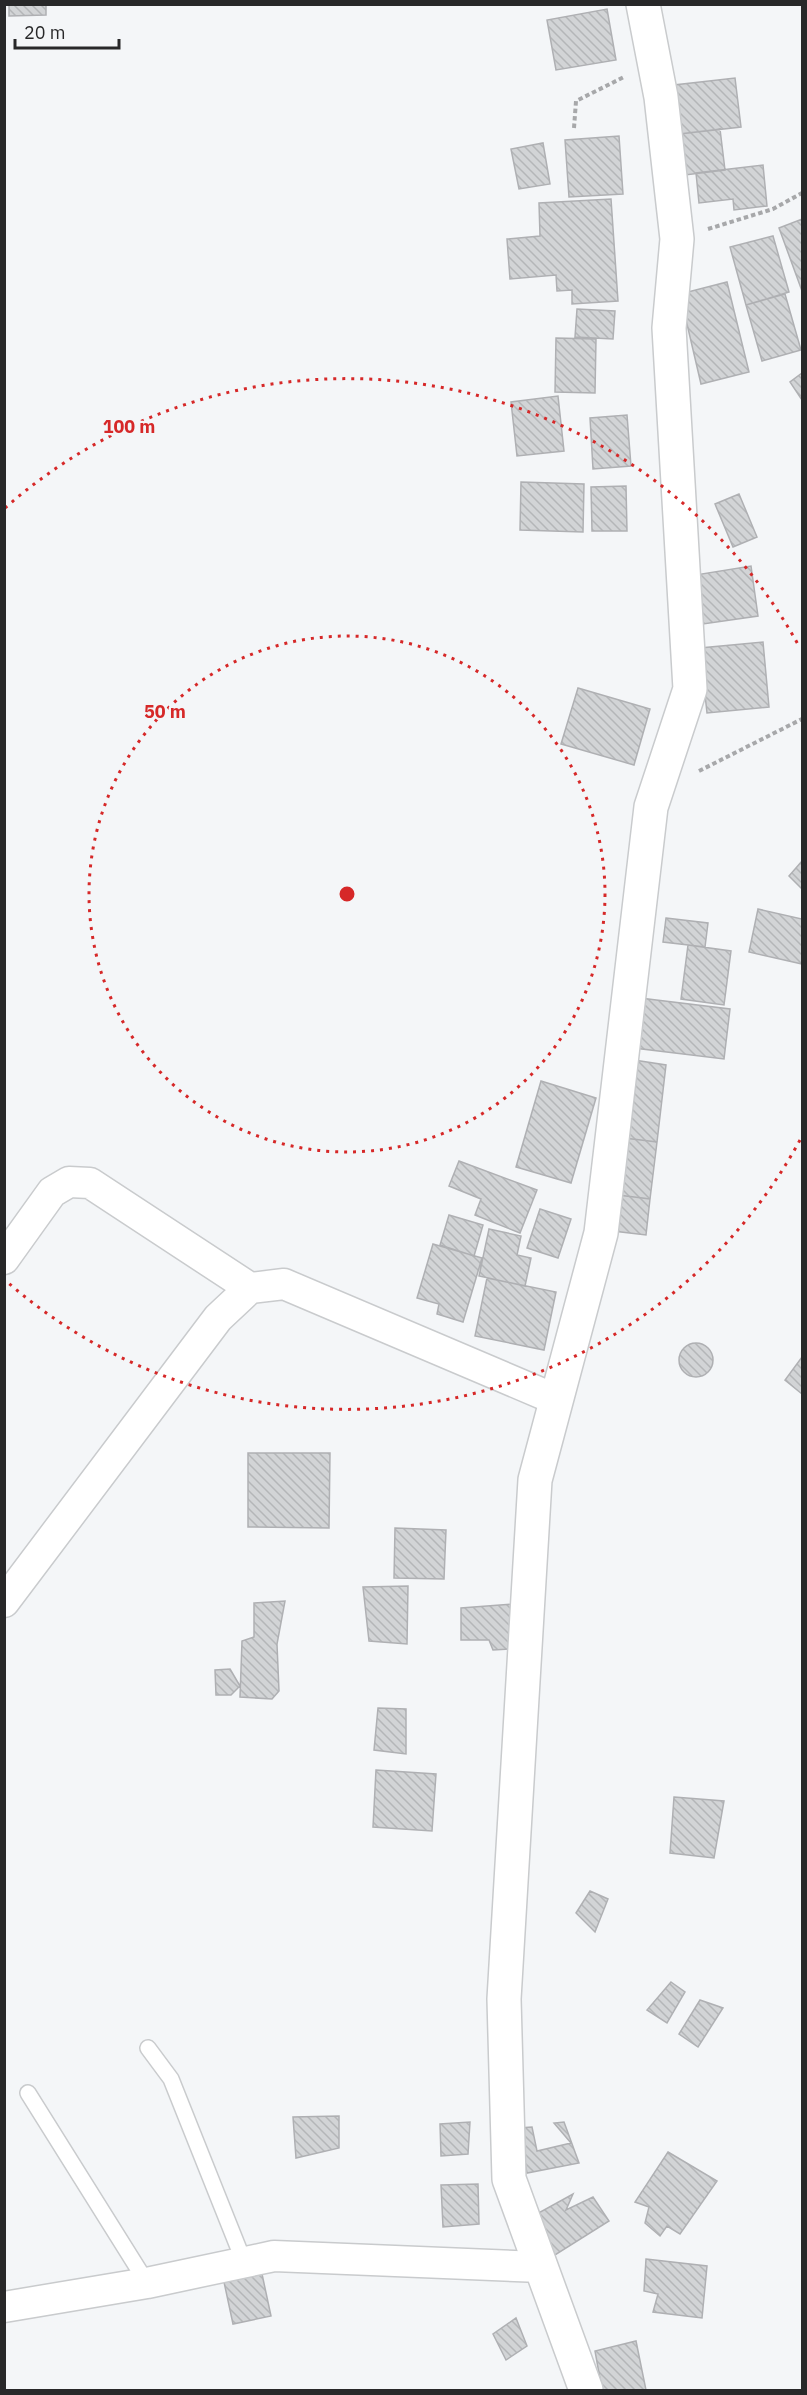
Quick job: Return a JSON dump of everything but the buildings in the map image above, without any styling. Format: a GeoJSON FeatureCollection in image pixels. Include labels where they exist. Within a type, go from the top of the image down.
{"type":"FeatureCollection","features":[{"type":"Feature","properties":{"kind":"street"},"geometry":{"type":"LineString","coordinates":[[586,2391],[509,2179],[504,1999],[535,1480],[601,1233],[651,807],[690,688],[669,328],[677,239],[661,97],[652,63],[643,4]]}},
{"type":"Feature","properties":{"kind":"street"},"geometry":{"type":"LineString","coordinates":[[4,1259],[52,1192],[69,1182],[90,1183],[250,1288]]}},
{"type":"Feature","properties":{"kind":"street"},"geometry":{"type":"LineString","coordinates":[[4,1602],[218,1318],[250,1288],[284,1284],[557,1400]]}},
{"type":"Feature","properties":{"kind":"street"},"geometry":{"type":"LineString","coordinates":[[4,2307],[147,2283],[274,2256],[541,2266]]}},
{"type":"Feature","properties":{"kind":"lane"},"geometry":{"type":"LineString","coordinates":[[148,2048],[171,2079],[244,2262]]}},
{"type":"Feature","properties":{"kind":"lane"},"geometry":{"type":"LineString","coordinates":[[28,2093],[147,2283]]}},
{"type":"Feature","properties":{"kind":"path"},"geometry":{"type":"LineString","coordinates":[[574,128],[576,101],[652,63]]}},
{"type":"Feature","properties":{"kind":"path"},"geometry":{"type":"LineString","coordinates":[[677,239],[773,209],[802,193]]}},
{"type":"Feature","properties":{"kind":"path"},"geometry":{"type":"LineString","coordinates":[[664,766],[699,771],[802,719]]}}]}
